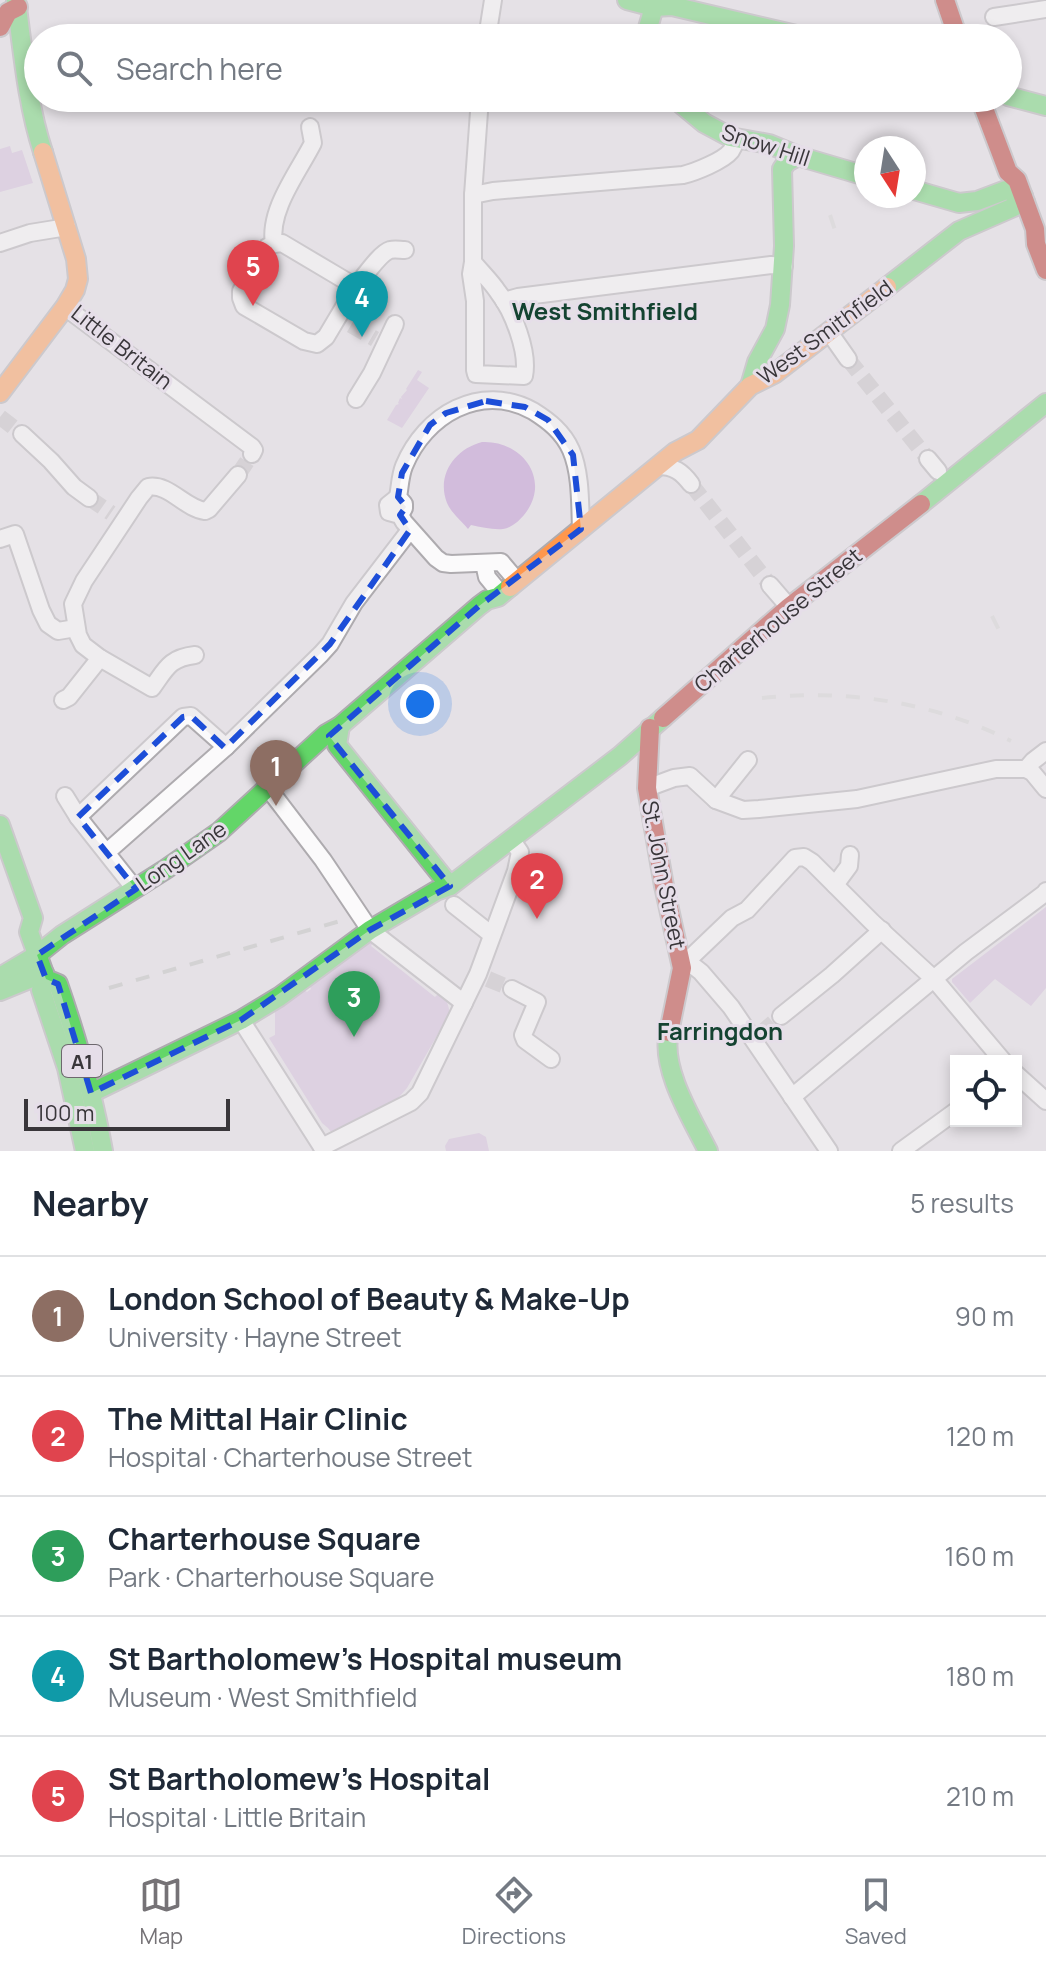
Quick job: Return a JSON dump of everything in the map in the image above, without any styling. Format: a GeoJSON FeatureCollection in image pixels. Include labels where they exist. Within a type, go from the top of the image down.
{"type":"FeatureCollection","features":[{"type":"Feature","properties":{"kind":"street"},"geometry":{"type":"LineString","coordinates":[[489,24],[493,0]]}},
{"type":"Feature","properties":{"kind":"street"},"geometry":{"type":"LineString","coordinates":[[627,0],[654,7],[672,6],[749,24]]}},
{"type":"Feature","properties":{"kind":"street"},"geometry":{"type":"LineString","coordinates":[[945,0],[953,24]]}},
{"type":"Feature","properties":{"kind":"street"},"geometry":{"type":"LineString","coordinates":[[0,27],[17,3]]}},
{"type":"Feature","properties":{"kind":"street","name":"Little Britain"},"geometry":{"type":"LineString","coordinates":[[17,3],[24,57]]}},
{"type":"Feature","properties":{"kind":"street"},"geometry":{"type":"LineString","coordinates":[[649,24],[654,7]]}},
{"type":"Feature","properties":{"kind":"street"},"geometry":{"type":"LineString","coordinates":[[654,7],[666,18],[688,24]]}},
{"type":"Feature","properties":{"kind":"street"},"geometry":{"type":"LineString","coordinates":[[994,17],[1046,9]]}},
{"type":"Feature","properties":{"kind":"street"},"geometry":{"type":"LineString","coordinates":[[1022,100],[1046,106]]}},
{"type":"Feature","properties":{"kind":"street","name":"Little Britain"},"geometry":{"type":"LineString","coordinates":[[33,112],[79,276],[65,307],[252,447],[252,454]]}},
{"type":"Feature","properties":{"kind":"street"},"geometry":{"type":"LineString","coordinates":[[473,262],[504,301],[521,341],[524,376],[476,374],[475,301],[471,274],[479,112]]}},
{"type":"Feature","properties":{"kind":"street","name":"Snow Hill"},"geometry":{"type":"LineString","coordinates":[[691,112],[736,139],[748,139],[789,150],[798,156],[854,172]]}},
{"type":"Feature","properties":{"kind":"street"},"geometry":{"type":"LineString","coordinates":[[985,112],[1023,233],[1036,244],[1046,270]]}},
{"type":"Feature","properties":{"kind":"street"},"geometry":{"type":"LineString","coordinates":[[274,244],[277,213],[286,190],[313,143],[310,127]]}},
{"type":"Feature","properties":{"kind":"street"},"geometry":{"type":"LineString","coordinates":[[473,195],[683,175],[726,156],[736,139]]}},
{"type":"Feature","properties":{"kind":"street"},"geometry":{"type":"LineString","coordinates":[[750,386],[756,364],[766,351],[776,327],[784,266],[782,169],[798,156]]}},
{"type":"Feature","properties":{"kind":"street"},"geometry":{"type":"LineString","coordinates":[[926,194],[959,203],[1012,197]]}},
{"type":"Feature","properties":{"kind":"street","name":"West Smithfield"},"geometry":{"type":"LineString","coordinates":[[658,466],[668,466],[686,478],[684,462],[698,440],[750,386],[774,374],[959,231],[993,217],[1012,197]]}},
{"type":"Feature","properties":{"kind":"street"},"geometry":{"type":"LineString","coordinates":[[949,201],[959,231]]}},
{"type":"Feature","properties":{"kind":"street"},"geometry":{"type":"LineString","coordinates":[[0,243],[30,233],[67,227]]}},
{"type":"Feature","properties":{"kind":"street"},"geometry":{"type":"LineString","coordinates":[[282,243],[351,287],[344,321],[317,344],[304,341],[244,306],[241,291],[267,247],[274,244],[282,243]]}},
{"type":"Feature","properties":{"kind":"street"},"geometry":{"type":"LineString","coordinates":[[351,287],[356,286],[389,250],[405,250]]}},
{"type":"Feature","properties":{"kind":"street"},"geometry":{"type":"LineString","coordinates":[[504,301],[656,278],[784,266]]}},
{"type":"Feature","properties":{"kind":"street"},"geometry":{"type":"LineString","coordinates":[[0,393],[65,307]]}},
{"type":"Feature","properties":{"kind":"street"},"geometry":{"type":"LineString","coordinates":[[356,399],[381,342],[395,324]]}},
{"type":"Feature","properties":{"kind":"street"},"geometry":{"type":"LineString","coordinates":[[829,332],[848,359]]}},
{"type":"Feature","properties":{"kind":"street"},"geometry":{"type":"LineString","coordinates":[[517,581],[501,562],[443,563],[410,530],[400,515],[404,508],[398,497],[404,466],[430,425],[446,413],[475,401],[506,401],[548,420],[570,447],[577,472],[581,529]]}},
{"type":"Feature","properties":{"kind":"street","name":"Charterhouse Street"},"geometry":{"type":"LineString","coordinates":[[91,1093],[241,1020],[279,997],[370,930],[450,886],[620,756],[789,607],[1046,403]]}},
{"type":"Feature","properties":{"kind":"street"},"geometry":{"type":"LineString","coordinates":[[22,434],[74,487],[89,498]]}},
{"type":"Feature","properties":{"kind":"street","name":"West Smithfield"},"geometry":{"type":"LineString","coordinates":[[501,594],[675,452],[698,440]]}},
{"type":"Feature","properties":{"kind":"street"},"geometry":{"type":"LineString","coordinates":[[195,655],[173,661],[152,688],[83,645],[76,628],[73,604],[118,517],[148,487],[160,486],[194,508],[205,511],[238,475]]}},
{"type":"Feature","properties":{"kind":"street"},"geometry":{"type":"LineString","coordinates":[[107,852],[226,747],[330,644],[354,603],[410,530]]}},
{"type":"Feature","properties":{"kind":"street"},"geometry":{"type":"LineString","coordinates":[[0,539],[15,534],[48,624],[58,631],[76,628]]}},
{"type":"Feature","properties":{"kind":"street"},"geometry":{"type":"LineString","coordinates":[[484,563],[487,577],[501,594]]}},
{"type":"Feature","properties":{"kind":"street"},"geometry":{"type":"LineString","coordinates":[[770,585],[789,607]]}},
{"type":"Feature","properties":{"kind":"street","name":"Long Lane"},"geometry":{"type":"LineString","coordinates":[[0,977],[219,832],[329,731],[340,726],[479,606],[501,594]]}},
{"type":"Feature","properties":{"kind":"street"},"geometry":{"type":"LineString","coordinates":[[63,700],[69,697],[100,658]]}},
{"type":"Feature","properties":{"kind":"street"},"geometry":{"type":"LineString","coordinates":[[78,817],[183,717],[191,716],[226,747]]}},
{"type":"Feature","properties":{"kind":"street"},"geometry":{"type":"LineString","coordinates":[[340,726],[337,745],[450,886]]}},
{"type":"Feature","properties":{"kind":"street","name":"St. John Street"},"geometry":{"type":"LineString","coordinates":[[650,728],[647,784],[664,886],[684,961],[666,1043],[667,1055],[677,1087],[708,1151]]}},
{"type":"Feature","properties":{"kind":"street"},"geometry":{"type":"LineString","coordinates":[[315,746],[337,745]]}},
{"type":"Feature","properties":{"kind":"street"},"geometry":{"type":"LineString","coordinates":[[1026,769],[1046,751]]}},
{"type":"Feature","properties":{"kind":"street","name":"St. John Street"},"geometry":{"type":"LineString","coordinates":[[620,756],[637,767],[647,784]]}},
{"type":"Feature","properties":{"kind":"street"},"geometry":{"type":"LineString","coordinates":[[716,800],[748,760]]}},
{"type":"Feature","properties":{"kind":"street"},"geometry":{"type":"LineString","coordinates":[[647,784],[690,776],[716,800],[743,810],[849,801],[996,769],[1026,769],[1046,789]]}},
{"type":"Feature","properties":{"kind":"street"},"geometry":{"type":"LineString","coordinates":[[268,788],[323,860],[370,930],[464,1003]]}},
{"type":"Feature","properties":{"kind":"street"},"geometry":{"type":"LineString","coordinates":[[65,796],[135,889]]}},
{"type":"Feature","properties":{"kind":"street","name":"A1"},"geometry":{"type":"LineString","coordinates":[[0,825],[33,918],[29,932]]}},
{"type":"Feature","properties":{"kind":"street"},"geometry":{"type":"LineString","coordinates":[[241,1020],[320,1149],[416,1098],[482,973],[492,935],[516,871],[520,852],[511,839]]}},
{"type":"Feature","properties":{"kind":"street"},"geometry":{"type":"LineString","coordinates":[[835,885],[849,866],[850,855]]}},
{"type":"Feature","properties":{"kind":"street"},"geometry":{"type":"LineString","coordinates":[[829,1151],[792,1097],[757,1036],[701,972],[684,961],[732,918],[747,910],[795,858],[804,857],[812,862],[934,979],[998,1055]]}},
{"type":"Feature","properties":{"kind":"street","name":"A1"},"geometry":{"type":"LineString","coordinates":[[0,872],[18,924],[29,932],[45,976],[41,990],[67,1068],[85,1151]]}},
{"type":"Feature","properties":{"kind":"street"},"geometry":{"type":"LineString","coordinates":[[792,1097],[966,952],[1046,891]]}},
{"type":"Feature","properties":{"kind":"street"},"geometry":{"type":"LineString","coordinates":[[454,905],[492,935]]}},
{"type":"Feature","properties":{"kind":"street"},"geometry":{"type":"LineString","coordinates":[[781,1016],[882,930]]}},
{"type":"Feature","properties":{"kind":"street"},"geometry":{"type":"LineString","coordinates":[[0,991],[45,976]]}},
{"type":"Feature","properties":{"kind":"street","name":"A1"},"geometry":{"type":"LineString","coordinates":[[45,976],[58,984],[91,1093],[103,1151]]}},
{"type":"Feature","properties":{"kind":"street"},"geometry":{"type":"LineString","coordinates":[[512,989],[537,1002],[523,1035],[525,1040],[551,1059]]}},
{"type":"Feature","properties":{"kind":"street"},"geometry":{"type":"LineString","coordinates":[[1022,1079],[1046,1101]]}},
{"type":"Feature","properties":{"kind":"street"},"geometry":{"type":"LineString","coordinates":[[901,1151],[950,1115]]}},
{"type":"Feature","properties":{"kind":"highlighted area"},"geometry":{"type":"Polygon","coordinates":[[[486,401],[525,407],[548,420],[573,455],[581,529],[479,606],[329,736],[450,886],[370,930],[241,1020],[91,1093],[58,984],[46,979],[37,955],[136,889],[78,817],[183,717],[191,716],[225,748],[330,644],[410,530],[400,515],[406,507],[398,497],[402,473],[430,425],[446,413],[486,401]]]}},
{"type":"Feature","properties":{"kind":"shaded area"},"geometry":{"type":"Polygon","coordinates":[[[10,146],[12,153],[22,150],[33,183],[0,192],[0,149],[10,146]]]}},
{"type":"Feature","properties":{"kind":"shaded area"},"geometry":{"type":"Polygon","coordinates":[[[418,370],[422,372],[417,380],[429,388],[402,428],[387,420],[418,370]]]}},
{"type":"Feature","properties":{"kind":"shaded area"},"geometry":{"type":"Polygon","coordinates":[[[497,443],[521,455],[534,476],[532,502],[520,520],[506,528],[471,525],[468,529],[454,514],[444,493],[450,465],[472,445],[497,443]]]}},
{"type":"Feature","properties":{"kind":"shaded area"},"geometry":{"type":"Polygon","coordinates":[[[1046,907],[1046,988],[1031,1006],[995,979],[970,1003],[952,979],[1046,907]]]}},
{"type":"Feature","properties":{"kind":"shaded area"},"geometry":{"type":"Polygon","coordinates":[[[374,941],[371,946],[435,997],[440,992],[446,999],[450,1013],[407,1088],[392,1105],[332,1133],[322,1123],[269,1038],[275,1035],[275,1012],[304,990],[307,992],[311,989],[309,985],[338,961],[374,941]]]}},
{"type":"Feature","properties":{"kind":"shaded area"},"geometry":{"type":"Polygon","coordinates":[[[479,1133],[486,1137],[489,1151],[446,1151],[449,1139],[479,1133]]]}},
{"type":"Feature","properties":{"kind":"tunnel"},"geometry":{"type":"LineString","coordinates":[[351,325],[375,339]]}},
{"type":"Feature","properties":{"kind":"tunnel"},"geometry":{"type":"LineString","coordinates":[[848,359],[928,459]]}},
{"type":"Feature","properties":{"kind":"tunnel"},"geometry":{"type":"LineString","coordinates":[[0,417],[22,434]]}},
{"type":"Feature","properties":{"kind":"tunnel"},"geometry":{"type":"LineString","coordinates":[[238,475],[252,454]]}},
{"type":"Feature","properties":{"kind":"tunnel"},"geometry":{"type":"LineString","coordinates":[[691,484],[770,585]]}},
{"type":"Feature","properties":{"kind":"tunnel"},"geometry":{"type":"LineString","coordinates":[[89,498],[111,513]]}},
{"type":"Feature","properties":{"kind":"tunnel"},"geometry":{"type":"LineString","coordinates":[[488,979],[512,989]]}},
{"type":"Feature","properties":{"kind":"tunnel"},"geometry":{"type":"LineString","coordinates":[[761,1033],[781,1016]]}},
{"type":"Feature","properties":{"kind":"railway"},"geometry":{"type":"LineString","coordinates":[[830,215],[835,230]]}},
{"type":"Feature","properties":{"kind":"railway"},"geometry":{"type":"LineString","coordinates":[[992,616],[999,630]]}},
{"type":"Feature","properties":{"kind":"railway"},"geometry":{"type":"LineString","coordinates":[[762,698],[826,695],[890,702],[952,717],[1011,741]]}},
{"type":"Feature","properties":{"kind":"railway"},"geometry":{"type":"LineString","coordinates":[[109,988],[347,919]]}},
{"type":"Feature","properties":{"kind":"traffic: fast"},"geometry":{"type":"LineString","coordinates":[[16,0],[24,59]]}},
{"type":"Feature","properties":{"kind":"traffic: fast"},"geometry":{"type":"LineString","coordinates":[[627,0],[654,7],[672,6],[749,24]]}},
{"type":"Feature","properties":{"kind":"traffic: fast"},"geometry":{"type":"LineString","coordinates":[[649,24],[654,7]]}},
{"type":"Feature","properties":{"kind":"traffic: fast"},"geometry":{"type":"LineString","coordinates":[[1022,100],[1046,106]]}},
{"type":"Feature","properties":{"kind":"traffic: fast"},"geometry":{"type":"LineString","coordinates":[[33,112],[43,152]]}},
{"type":"Feature","properties":{"kind":"traffic: fast"},"geometry":{"type":"LineString","coordinates":[[691,112],[730,137],[769,144],[854,172]]}},
{"type":"Feature","properties":{"kind":"traffic: fast"},"geometry":{"type":"LineString","coordinates":[[750,386],[757,362],[775,329],[780,305],[784,246],[782,169],[798,156]]}},
{"type":"Feature","properties":{"kind":"traffic: fast"},"geometry":{"type":"LineString","coordinates":[[926,193],[959,203],[977,201],[1006,190],[1023,196]]}},
{"type":"Feature","properties":{"kind":"traffic: fast"},"geometry":{"type":"LineString","coordinates":[[887,287],[959,231],[1025,202]]}},
{"type":"Feature","properties":{"kind":"traffic: fast"},"geometry":{"type":"LineString","coordinates":[[921,504],[1046,403]]}},
{"type":"Feature","properties":{"kind":"traffic: fast"},"geometry":{"type":"LineString","coordinates":[[0,977],[219,832],[326,734],[340,726],[479,606],[510,587]]}},
{"type":"Feature","properties":{"kind":"traffic: fast"},"geometry":{"type":"LineString","coordinates":[[91,1093],[241,1020],[279,997],[370,930],[450,886],[620,756],[663,718]]}},
{"type":"Feature","properties":{"kind":"traffic: fast"},"geometry":{"type":"LineString","coordinates":[[340,726],[337,745],[450,886]]}},
{"type":"Feature","properties":{"kind":"traffic: fast"},"geometry":{"type":"LineString","coordinates":[[0,825],[33,918],[29,932],[46,979],[58,984],[72,1025],[103,1151]]}},
{"type":"Feature","properties":{"kind":"traffic: fast"},"geometry":{"type":"LineString","coordinates":[[0,991],[44,973]]}},
{"type":"Feature","properties":{"kind":"traffic: fast"},"geometry":{"type":"LineString","coordinates":[[46,979],[41,990],[67,1068],[85,1151]]}},
{"type":"Feature","properties":{"kind":"traffic: fast"},"geometry":{"type":"LineString","coordinates":[[669,1032],[667,1046],[673,1077],[708,1151]]}},
{"type":"Feature","properties":{"kind":"traffic: slow"},"geometry":{"type":"LineString","coordinates":[[0,393],[65,307],[78,279],[76,259],[43,152]]}},
{"type":"Feature","properties":{"kind":"traffic: slow"},"geometry":{"type":"LineString","coordinates":[[510,587],[675,452],[698,440],[750,386],[774,374],[887,287]]}},
{"type":"Feature","properties":{"kind":"traffic: jam"},"geometry":{"type":"LineString","coordinates":[[945,0],[953,24]]}},
{"type":"Feature","properties":{"kind":"traffic: jam"},"geometry":{"type":"LineString","coordinates":[[0,27],[8,12],[18,7]]}},
{"type":"Feature","properties":{"kind":"traffic: jam"},"geometry":{"type":"LineString","coordinates":[[985,112],[1008,172],[1017,180],[1046,270]]}},
{"type":"Feature","properties":{"kind":"traffic: jam"},"geometry":{"type":"LineString","coordinates":[[663,718],[789,607],[921,504]]}},
{"type":"Feature","properties":{"kind":"traffic: jam"},"geometry":{"type":"LineString","coordinates":[[650,728],[647,788],[682,968],[669,1032]]}},
{"type":"Feature","properties":{"kind":"place","name":"St Bartholomew's Hospital"},"geometry":{"type":"Point","coordinates":[253,306]}},
{"type":"Feature","properties":{"kind":"place","name":"St Bartholomew's Hospital museum"},"geometry":{"type":"Point","coordinates":[362,337]}},
{"type":"Feature","properties":{"kind":"place","name":"London School of Beauty & Make-Up"},"geometry":{"type":"Point","coordinates":[276,806]}},
{"type":"Feature","properties":{"kind":"place","name":"The Mittal Hair Clinic"},"geometry":{"type":"Point","coordinates":[537,919]}},
{"type":"Feature","properties":{"kind":"place","name":"Charterhouse Square"},"geometry":{"type":"Point","coordinates":[354,1037]}},
{"type":"Feature","properties":{"kind":"district","name":"West Smithfield"},"geometry":{"type":"Point","coordinates":[605,310]}},
{"type":"Feature","properties":{"kind":"district","name":"Farringdon"},"geometry":{"type":"Point","coordinates":[720,1030]}}]}
